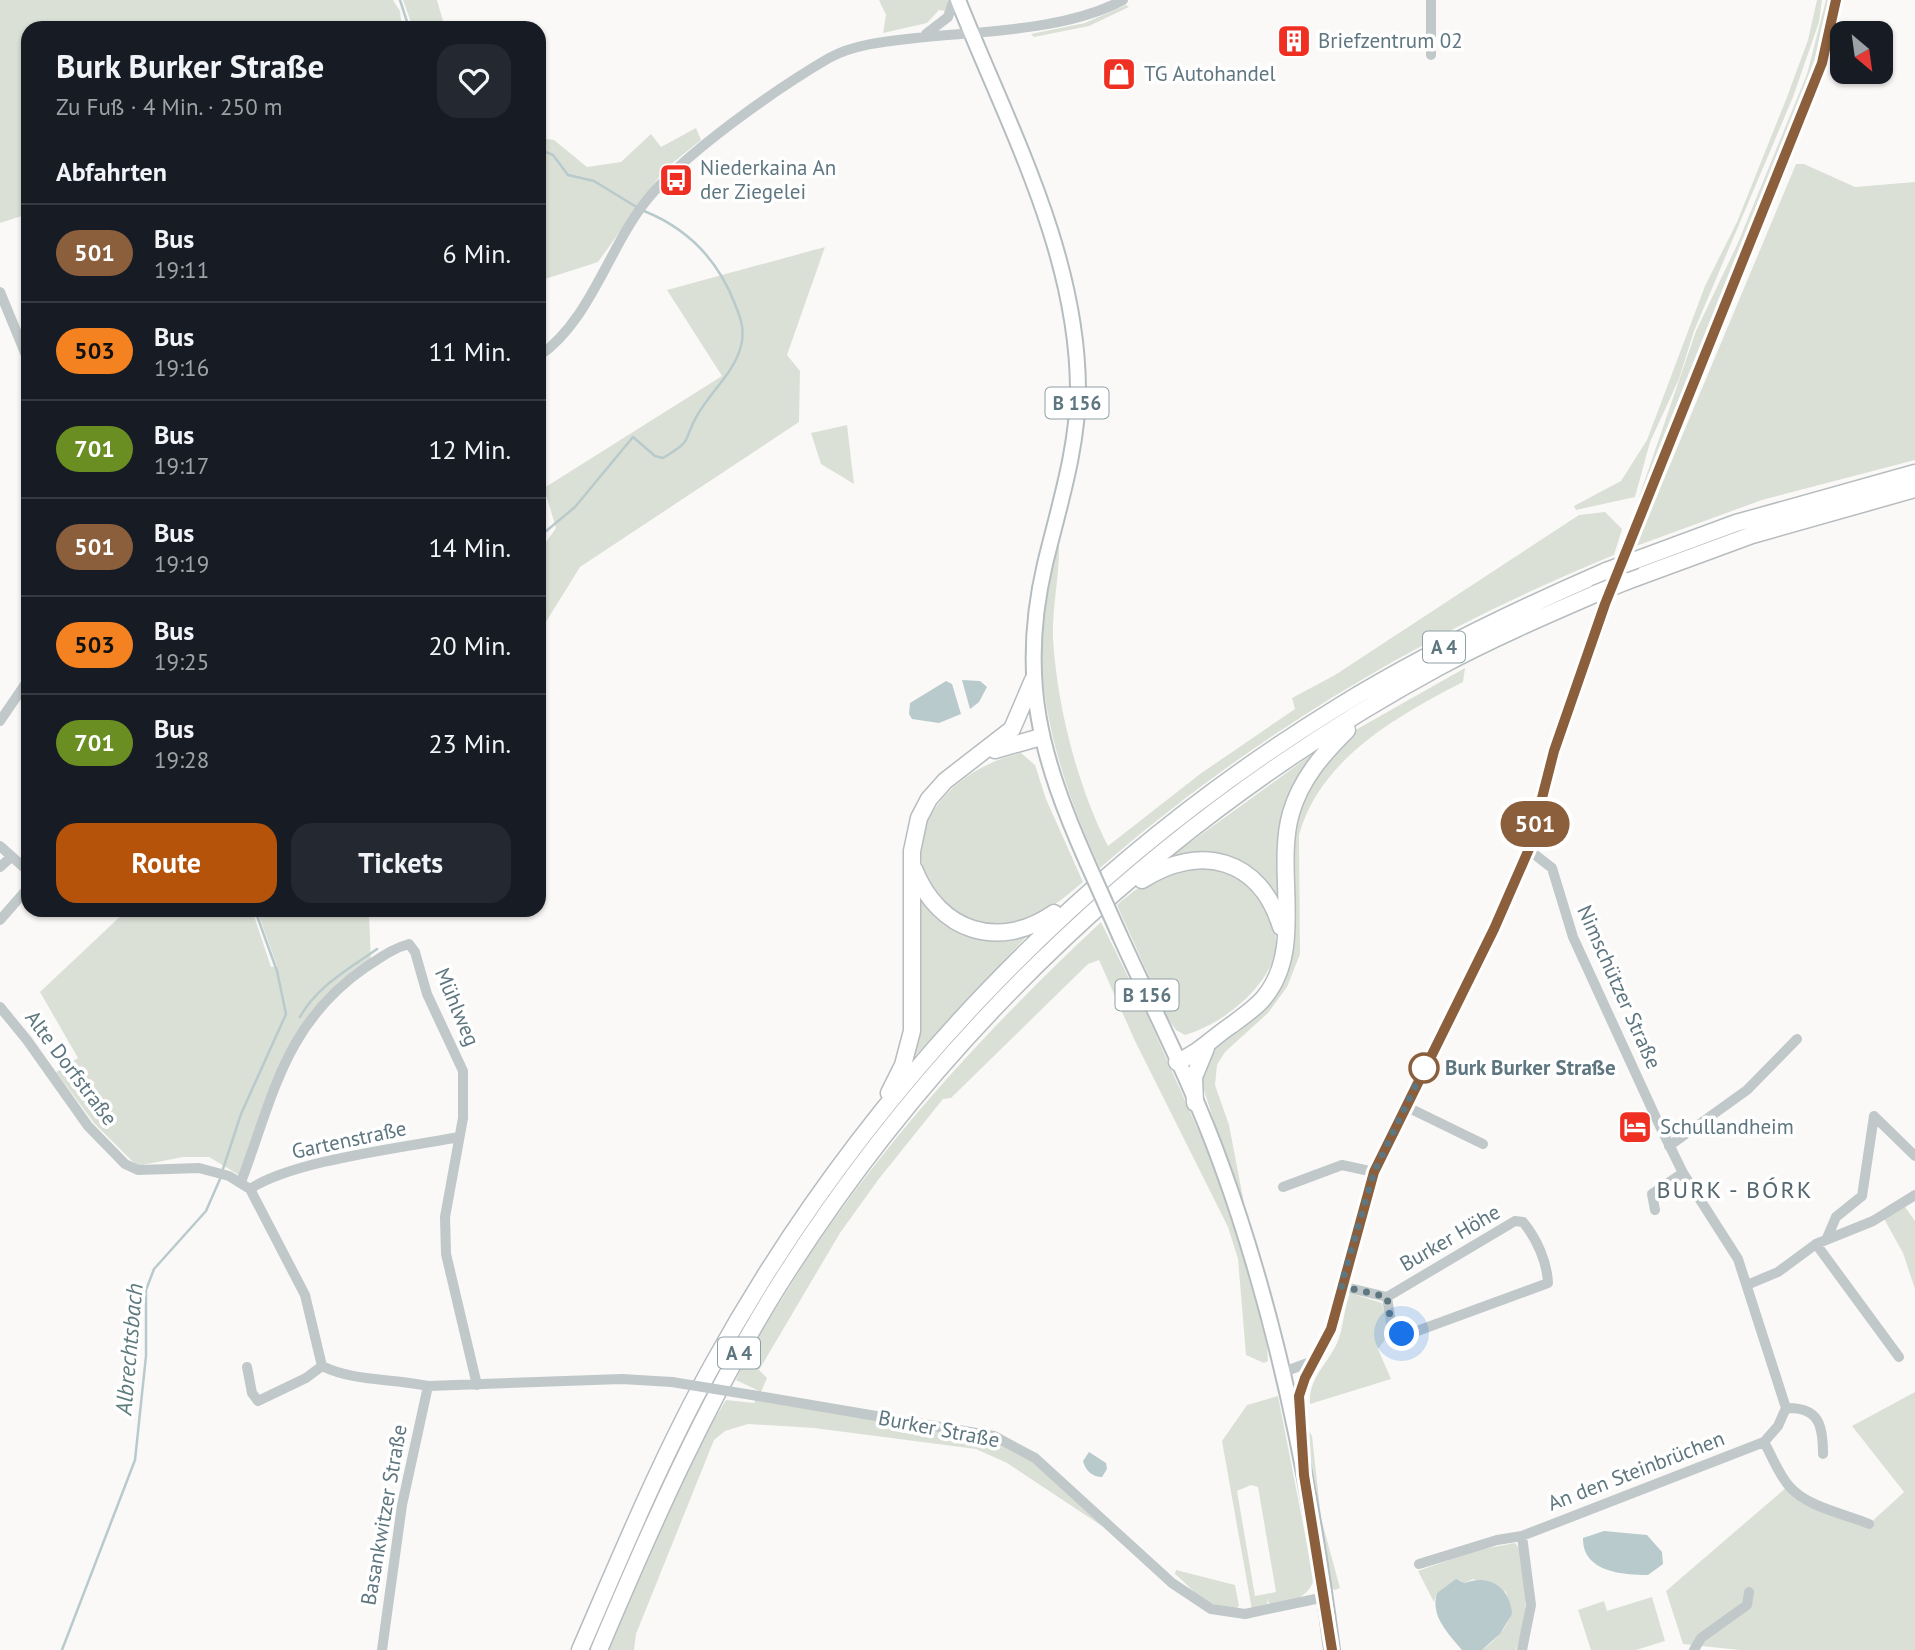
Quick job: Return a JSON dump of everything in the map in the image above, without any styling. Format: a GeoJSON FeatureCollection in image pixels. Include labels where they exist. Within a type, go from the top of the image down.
{"type":"FeatureCollection","features":[{"type":"Feature","properties":{"kind":"highway","name":"A 4"},"geometry":{"type":"LineString","coordinates":[[580,1650],[644,1500],[714,1362],[804,1217],[877,1117],[941,1042],[1004,974],[1102,880],[1215,791],[1336,708],[1479,628],[1606,571],[1736,523],[1915,473]]}},
{"type":"Feature","properties":{"kind":"highway","name":"A 4"},"geometry":{"type":"LineString","coordinates":[[599,1650],[659,1507],[700,1423],[759,1319],[806,1244],[856,1174],[942,1067],[1005,996],[1091,915],[1224,804],[1371,707],[1440,667],[1627,581],[1742,538],[1915,489]]}},
{"type":"Feature","properties":{"kind":"highway"},"geometry":{"type":"LineString","coordinates":[[877,1117],[904,1065],[912,1031],[912,862],[915,828],[929,799],[945,781],[980,757],[1018,721],[1033,680]]}},
{"type":"Feature","properties":{"kind":"highway"},"geometry":{"type":"LineString","coordinates":[[1195,1103],[1194,1077],[1208,1046],[1269,992],[1280,966],[1284,936],[1286,840],[1294,802],[1322,755],[1371,707]]}},
{"type":"Feature","properties":{"kind":"highway"},"geometry":{"type":"LineString","coordinates":[[980,757],[1041,737]]}},
{"type":"Feature","properties":{"kind":"highway"},"geometry":{"type":"LineString","coordinates":[[1091,915],[1158,870],[1185,860],[1204,859],[1232,866],[1257,883],[1274,906],[1284,936]]}},
{"type":"Feature","properties":{"kind":"highway"},"geometry":{"type":"LineString","coordinates":[[912,862],[923,889],[939,909],[962,925],[988,934],[1017,932],[1037,925],[1102,880]]}},
{"type":"Feature","properties":{"kind":"highway"},"geometry":{"type":"LineString","coordinates":[[1175,1058],[1226,1029]]}},
{"type":"Feature","properties":{"kind":"highway"},"geometry":{"type":"LineString","coordinates":[[1175,1058],[1208,1046]]}},
{"type":"Feature","properties":{"kind":"main road","name":"B 156"},"geometry":{"type":"LineString","coordinates":[[956,0],[1053,238],[1075,335],[1078,389],[1073,442],[1037,602],[1033,680],[1041,737],[1055,787],[1221,1164],[1282,1373],[1304,1475],[1332,1650]]}},
{"type":"Feature","properties":{"kind":"street"},"geometry":{"type":"LineString","coordinates":[[919,38],[937,29],[948,17],[956,0]]}},
{"type":"Feature","properties":{"kind":"street"},"geometry":{"type":"LineString","coordinates":[[546,350],[572,327],[606,263],[644,203],[659,186],[709,143],[829,59],[872,44],[1054,23],[1087,16],[1123,0]]}},
{"type":"Feature","properties":{"kind":"street"},"geometry":{"type":"LineString","coordinates":[[1431,0],[1431,55]]}},
{"type":"Feature","properties":{"kind":"street"},"geometry":{"type":"LineString","coordinates":[[1304,1475],[1299,1396],[1305,1378],[1331,1329],[1374,1172],[1494,929],[1529,849],[1565,715],[1629,542],[1822,63],[1836,0]]}},
{"type":"Feature","properties":{"kind":"street"},"geometry":{"type":"LineString","coordinates":[[0,292],[21,343]]}},
{"type":"Feature","properties":{"kind":"street"},"geometry":{"type":"LineString","coordinates":[[0,721],[21,690]]}},
{"type":"Feature","properties":{"kind":"street"},"geometry":{"type":"LineString","coordinates":[[0,846],[21,865]]}},
{"type":"Feature","properties":{"kind":"street","name":"Nimschützer Straße"},"geometry":{"type":"LineString","coordinates":[[1529,849],[1552,869],[1573,937],[1670,1146],[1683,1173],[1734,1251],[1786,1408]]}},
{"type":"Feature","properties":{"kind":"street"},"geometry":{"type":"LineString","coordinates":[[0,867],[11,857]]}},
{"type":"Feature","properties":{"kind":"street"},"geometry":{"type":"LineString","coordinates":[[0,920],[21,896]]}},
{"type":"Feature","properties":{"kind":"street","name":"Mühlweg"},"geometry":{"type":"LineString","coordinates":[[246,1185],[274,1088],[299,1034],[320,1007],[352,977],[399,946],[409,944],[415,952],[427,994],[463,1071],[463,1118],[449,1191],[445,1229],[449,1267],[477,1385]]}},
{"type":"Feature","properties":{"kind":"street","name":"Alte Dorfstraße"},"geometry":{"type":"LineString","coordinates":[[0,1007],[88,1126],[125,1164],[138,1170],[186,1166],[212,1170],[246,1185]]}},
{"type":"Feature","properties":{"kind":"street"},"geometry":{"type":"LineString","coordinates":[[1670,1146],[1746,1090],[1797,1039]]}},
{"type":"Feature","properties":{"kind":"street"},"geometry":{"type":"LineString","coordinates":[[1405,1106],[1483,1144]]}},
{"type":"Feature","properties":{"kind":"street"},"geometry":{"type":"LineString","coordinates":[[1827,1238],[1836,1217],[1862,1196],[1874,1116],[1915,1157]]}},
{"type":"Feature","properties":{"kind":"street","name":"Gartenstraße"},"geometry":{"type":"LineString","coordinates":[[246,1185],[301,1169],[458,1136]]}},
{"type":"Feature","properties":{"kind":"street"},"geometry":{"type":"LineString","coordinates":[[1283,1187],[1342,1165],[1374,1172]]}},
{"type":"Feature","properties":{"kind":"street"},"geometry":{"type":"LineString","coordinates":[[1655,1210],[1652,1194],[1683,1173]]}},
{"type":"Feature","properties":{"kind":"street"},"geometry":{"type":"LineString","coordinates":[[246,1185],[305,1295],[322,1366]]}},
{"type":"Feature","properties":{"kind":"street"},"geometry":{"type":"LineString","coordinates":[[1746,1284],[1778,1272],[1816,1244],[1873,1221],[1915,1195]]}},
{"type":"Feature","properties":{"kind":"street","name":"Burker Höhe"},"geometry":{"type":"LineString","coordinates":[[1341,1286],[1387,1297],[1515,1222],[1523,1223],[1531,1232],[1547,1268],[1548,1283],[1409,1334],[1402,1334],[1391,1323],[1387,1297]]}},
{"type":"Feature","properties":{"kind":"street"},"geometry":{"type":"LineString","coordinates":[[1816,1244],[1899,1357]]}},
{"type":"Feature","properties":{"kind":"street"},"geometry":{"type":"LineString","coordinates":[[1282,1373],[1302,1368],[1315,1360]]}},
{"type":"Feature","properties":{"kind":"street"},"geometry":{"type":"LineString","coordinates":[[247,1367],[252,1393],[258,1401],[306,1378],[322,1366]]}},
{"type":"Feature","properties":{"kind":"street"},"geometry":{"type":"LineString","coordinates":[[322,1366],[352,1378],[400,1380],[428,1386],[477,1385]]}},
{"type":"Feature","properties":{"kind":"street","name":"Burker Straße"},"geometry":{"type":"LineString","coordinates":[[477,1385],[622,1379],[672,1382],[994,1436],[1035,1458],[1172,1583],[1211,1609],[1245,1614],[1325,1597]]}},
{"type":"Feature","properties":{"kind":"street","name":"Basankwitzer Straße"},"geometry":{"type":"LineString","coordinates":[[382,1650],[401,1505],[428,1386]]}},
{"type":"Feature","properties":{"kind":"street"},"geometry":{"type":"LineString","coordinates":[[1823,1454],[1822,1432],[1815,1418],[1806,1409],[1786,1408],[1778,1426],[1764,1442],[1783,1478],[1795,1491],[1829,1510],[1869,1524]]}},
{"type":"Feature","properties":{"kind":"street","name":"An den Steinbrüchen"},"geometry":{"type":"LineString","coordinates":[[1419,1564],[1497,1540],[1522,1536],[1764,1442]]}},
{"type":"Feature","properties":{"kind":"street"},"geometry":{"type":"LineString","coordinates":[[1522,1536],[1531,1605],[1522,1650]]}},
{"type":"Feature","properties":{"kind":"street"},"geometry":{"type":"LineString","coordinates":[[1694,1650],[1701,1638],[1747,1605],[1749,1592]]}},
{"type":"Feature","properties":{"kind":"shaded area"},"geometry":{"type":"Polygon","coordinates":[[[0,0],[393,0],[400,11],[401,21],[21,21],[21,216],[0,223],[0,0]]]}},
{"type":"Feature","properties":{"kind":"shaded area"},"geometry":{"type":"Polygon","coordinates":[[[403,0],[437,0],[443,21],[410,21],[403,0]]]}},
{"type":"Feature","properties":{"kind":"shaded area"},"geometry":{"type":"Polygon","coordinates":[[[879,0],[949,0],[946,11],[939,10],[927,23],[883,33],[886,15],[879,0]]]}},
{"type":"Feature","properties":{"kind":"shaded area"},"geometry":{"type":"Polygon","coordinates":[[[1817,0],[1822,0],[1819,22],[1793,97],[1694,331],[1679,379],[1650,442],[1635,497],[1576,510],[1574,506],[1621,481],[1647,440],[1705,286],[1737,222],[1787,97],[1808,40],[1817,0]]]}},
{"type":"Feature","properties":{"kind":"shaded area"},"geometry":{"type":"Polygon","coordinates":[[[1826,0],[1833,0],[1818,60],[1642,500],[1639,497],[1696,331],[1737,245],[1807,74],[1826,0]]]}},
{"type":"Feature","properties":{"kind":"shaded area"},"geometry":{"type":"Polygon","coordinates":[[[1126,5],[1129,7],[1089,26],[1034,37],[1031,34],[1085,23],[1126,5]]]}},
{"type":"Feature","properties":{"kind":"shaded area"},"geometry":{"type":"Polygon","coordinates":[[[696,128],[701,140],[664,170],[598,262],[546,279],[546,139],[554,140],[587,167],[621,162],[651,134],[661,147],[696,128]]]}},
{"type":"Feature","properties":{"kind":"shaded area"},"geometry":{"type":"Polygon","coordinates":[[[1796,164],[1804,164],[1855,187],[1915,182],[1915,460],[1762,500],[1636,546],[1796,164]]]}},
{"type":"Feature","properties":{"kind":"shaded area"},"geometry":{"type":"Polygon","coordinates":[[[825,247],[787,355],[800,371],[799,422],[580,567],[546,622],[546,542],[556,528],[546,487],[722,376],[667,290],[825,247]]]}},
{"type":"Feature","properties":{"kind":"shaded area"},"geometry":{"type":"Polygon","coordinates":[[[847,425],[854,484],[821,464],[811,433],[847,425]]]}},
{"type":"Feature","properties":{"kind":"shaded area"},"geometry":{"type":"Polygon","coordinates":[[[1605,512],[1622,529],[1614,555],[1476,618],[1344,690],[1219,773],[1100,868],[1068,790],[1047,708],[1042,666],[1042,624],[1047,583],[1059,542],[1053,638],[1059,691],[1078,771],[1108,846],[1200,774],[1295,709],[1292,698],[1335,675],[1579,515],[1605,512]]]}},
{"type":"Feature","properties":{"kind":"shaded area"},"geometry":{"type":"Polygon","coordinates":[[[1465,668],[1463,682],[1412,710],[1364,743],[1324,784],[1309,808],[1299,835],[1300,954],[1287,987],[1268,1013],[1225,1052],[1217,1065],[1215,1085],[1229,1125],[1244,1203],[1240,1202],[1200,1078],[1205,1057],[1280,985],[1292,956],[1291,837],[1306,786],[1352,732],[1465,668]]]}},
{"type":"Feature","properties":{"kind":"shaded area"},"geometry":{"type":"Polygon","coordinates":[[[962,680],[980,681],[987,687],[979,702],[970,709],[962,680]]]}},
{"type":"Feature","properties":{"kind":"shaded area"},"geometry":{"type":"Polygon","coordinates":[[[946,681],[952,684],[961,714],[939,723],[912,719],[909,714],[910,703],[946,681]]]}},
{"type":"Feature","properties":{"kind":"shaded area"},"geometry":{"type":"Polygon","coordinates":[[[1315,752],[1300,777],[1284,909],[1256,876],[1173,855],[1315,752]]]}},
{"type":"Feature","properties":{"kind":"shaded area"},"geometry":{"type":"Polygon","coordinates":[[[1021,753],[1035,765],[1046,799],[1083,882],[1053,906],[1029,920],[1003,926],[985,925],[953,911],[940,900],[930,886],[923,870],[921,852],[924,833],[941,800],[954,787],[986,765],[1021,753]]]}},
{"type":"Feature","properties":{"kind":"shaded area"},"geometry":{"type":"Polygon","coordinates":[[[1226,866],[1261,892],[1274,925],[1275,951],[1267,972],[1249,996],[1211,1024],[1185,1035],[1176,1030],[1168,1019],[1117,905],[1145,884],[1167,873],[1226,866]]]}},
{"type":"Feature","properties":{"kind":"shaded area"},"geometry":{"type":"Polygon","coordinates":[[[913,880],[948,919],[969,933],[981,938],[995,939],[1027,936],[903,1071],[913,880]]]}},
{"type":"Feature","properties":{"kind":"shaded area"},"geometry":{"type":"Polygon","coordinates":[[[120,917],[254,917],[271,967],[277,966],[260,917],[369,917],[371,964],[308,1021],[239,1175],[209,1157],[183,1157],[137,1166],[94,1123],[56,1072],[78,1058],[40,992],[120,917]]]}},
{"type":"Feature","properties":{"kind":"shaded area"},"geometry":{"type":"Polygon","coordinates":[[[1101,922],[1147,1015],[1208,1152],[1245,1261],[1267,1344],[1268,1361],[1264,1363],[1246,1355],[1238,1259],[1228,1227],[1135,1041],[1099,960],[1088,964],[951,1098],[943,1099],[878,1180],[840,1233],[759,1370],[767,1378],[761,1392],[736,1380],[758,1338],[832,1222],[902,1131],[978,1044],[1101,922]]]}},
{"type":"Feature","properties":{"kind":"shaded area"},"geometry":{"type":"Polygon","coordinates":[[[1903,1204],[1915,1221],[1915,1289],[1903,1253],[1883,1217],[1903,1204]]]}},
{"type":"Feature","properties":{"kind":"shaded area"},"geometry":{"type":"Polygon","coordinates":[[[1350,1293],[1382,1303],[1390,1333],[1378,1349],[1391,1379],[1310,1404],[1310,1394],[1316,1377],[1339,1338],[1350,1293]]]}},
{"type":"Feature","properties":{"kind":"shaded area"},"geometry":{"type":"Polygon","coordinates":[[[1915,1392],[1915,1650],[1740,1650],[1683,1644],[1666,1591],[1788,1486],[1869,1524],[1904,1492],[1852,1426],[1915,1392]]]}},
{"type":"Feature","properties":{"kind":"shaded area"},"geometry":{"type":"Polygon","coordinates":[[[1278,1396],[1314,1580],[1307,1592],[1296,1599],[1270,1607],[1267,1598],[1268,1608],[1252,1610],[1222,1441],[1247,1405],[1278,1396]],[[1251,1485],[1237,1491],[1255,1596],[1276,1592],[1258,1487],[1251,1485]]]}},
{"type":"Feature","properties":{"kind":"shaded area"},"geometry":{"type":"Polygon","coordinates":[[[758,1397],[993,1436],[1018,1448],[1126,1542],[1007,1463],[976,1449],[814,1428],[748,1424],[725,1431],[714,1440],[636,1634],[634,1650],[608,1650],[698,1446],[726,1400],[754,1403],[758,1397]]]}},
{"type":"Feature","properties":{"kind":"shaded area"},"geometry":{"type":"Polygon","coordinates":[[[1304,1423],[1312,1436],[1321,1518],[1340,1588],[1335,1590],[1330,1588],[1304,1423]]]}},
{"type":"Feature","properties":{"kind":"shaded area"},"geometry":{"type":"Polygon","coordinates":[[[1089,1452],[1106,1463],[1107,1469],[1102,1477],[1092,1474],[1085,1467],[1083,1461],[1089,1452]]]}},
{"type":"Feature","properties":{"kind":"shaded area"},"geometry":{"type":"Polygon","coordinates":[[[1604,1531],[1647,1535],[1662,1552],[1663,1564],[1648,1575],[1616,1572],[1597,1565],[1584,1549],[1583,1538],[1604,1531]]]}},
{"type":"Feature","properties":{"kind":"shaded area"},"geometry":{"type":"Polygon","coordinates":[[[1515,1543],[1521,1552],[1526,1579],[1525,1611],[1520,1640],[1516,1650],[1482,1650],[1496,1638],[1508,1620],[1511,1608],[1506,1592],[1473,1579],[1465,1583],[1460,1580],[1437,1593],[1434,1602],[1418,1571],[1477,1550],[1515,1543]]]}},
{"type":"Feature","properties":{"kind":"shaded area"},"geometry":{"type":"Polygon","coordinates":[[[1176,1570],[1235,1585],[1239,1606],[1236,1609],[1206,1601],[1175,1574],[1176,1570]]]}},
{"type":"Feature","properties":{"kind":"shaded area"},"geometry":{"type":"Polygon","coordinates":[[[1456,1579],[1465,1583],[1482,1580],[1497,1585],[1508,1597],[1511,1605],[1512,1614],[1500,1634],[1482,1650],[1462,1650],[1438,1617],[1435,1601],[1437,1593],[1456,1579]]]}},
{"type":"Feature","properties":{"kind":"shaded area"},"geometry":{"type":"Polygon","coordinates":[[[1652,1597],[1665,1641],[1636,1650],[1591,1650],[1578,1610],[1604,1601],[1607,1611],[1652,1597]]]}},
{"type":"Feature","properties":{"kind":"waterway","name":"Albrechtsbach"},"geometry":{"type":"LineString","coordinates":[[400,0],[407,21]]}},
{"type":"Feature","properties":{"kind":"waterway","name":"Albrechtsbach"},"geometry":{"type":"LineString","coordinates":[[546,152],[553,155],[568,175],[594,181],[638,208]]}},
{"type":"Feature","properties":{"kind":"waterway","name":"Albrechtsbach"},"geometry":{"type":"LineString","coordinates":[[546,531],[575,507],[633,437],[655,456],[663,458],[680,447],[703,406],[738,356],[742,340],[739,315],[720,273],[688,237],[660,218],[644,211]]}},
{"type":"Feature","properties":{"kind":"waterway","name":"Albrechtsbach"},"geometry":{"type":"LineString","coordinates":[[222,1172],[241,1114],[286,1014],[277,971],[258,917]]}},
{"type":"Feature","properties":{"kind":"waterway"},"geometry":{"type":"LineString","coordinates":[[300,1017],[324,987],[377,949]]}},
{"type":"Feature","properties":{"kind":"waterway","name":"Albrechtsbach"},"geometry":{"type":"LineString","coordinates":[[62,1650],[135,1460],[146,1356],[146,1290],[154,1269],[206,1211],[220,1179]]}},
{"type":"Feature","properties":{"kind":"bus line","name":"501"},"geometry":{"type":"LineString","coordinates":[[1332,1650],[1304,1475],[1305,1446],[1299,1396],[1305,1378],[1331,1329],[1360,1213],[1374,1172],[1494,929],[1529,849],[1565,715],[1605,604],[1822,63],[1836,0]]}},
{"type":"Feature","properties":{"kind":"place","name":"Briefzentrum 02"},"geometry":{"type":"Point","coordinates":[1294,41]}},
{"type":"Feature","properties":{"kind":"place","name":"TG Autohandel"},"geometry":{"type":"Point","coordinates":[1119,74]}},
{"type":"Feature","properties":{"kind":"place","name":"Niederkaina An der Ziegelei"},"geometry":{"type":"Point","coordinates":[676,180]}},
{"type":"Feature","properties":{"kind":"place","name":"Burk Burker Straße"},"geometry":{"type":"Point","coordinates":[1424,1068]}},
{"type":"Feature","properties":{"kind":"place","name":"Schullandheim"},"geometry":{"type":"Point","coordinates":[1635,1127]}},
{"type":"Feature","properties":{"kind":"district","name":"BURK - BÓRK"},"geometry":{"type":"Point","coordinates":[1735,1190]}},
{"type":"Feature","properties":{"kind":"route"},"geometry":{"type":"LineString","coordinates":[[1402,1334],[1391,1323],[1387,1297],[1341,1286],[1365,1195],[1424,1068]]}}]}
